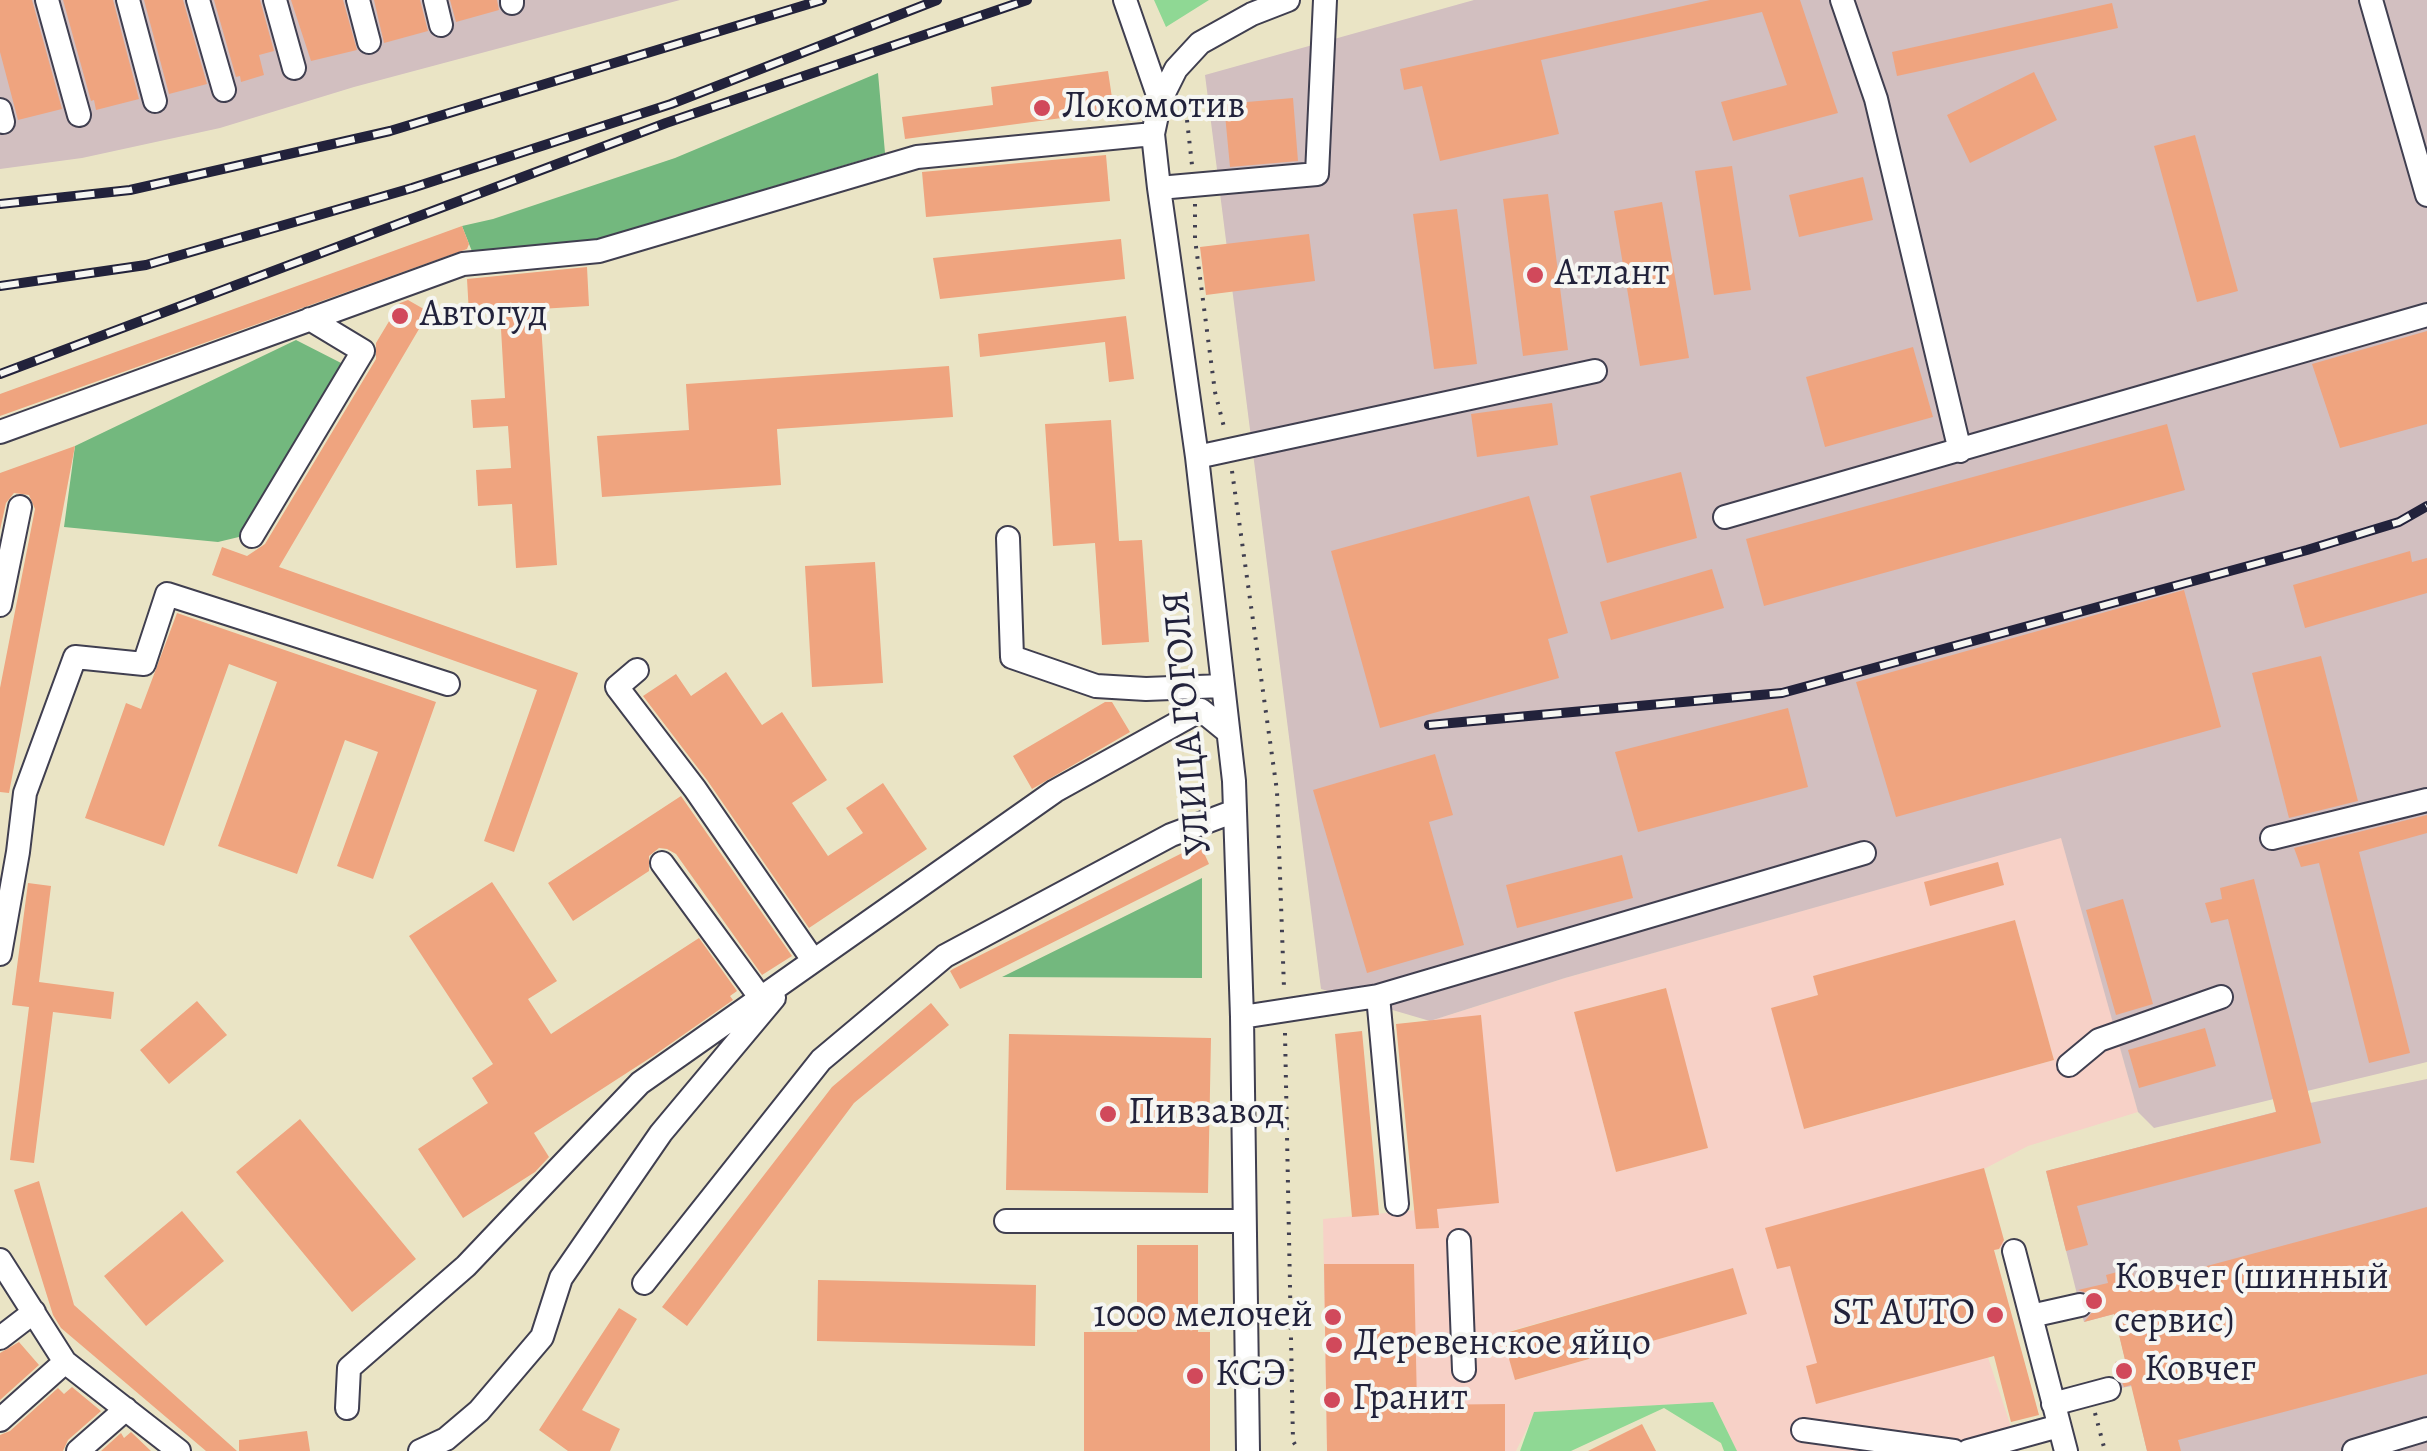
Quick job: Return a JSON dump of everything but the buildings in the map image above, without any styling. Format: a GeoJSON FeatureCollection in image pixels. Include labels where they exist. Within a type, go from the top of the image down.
{"type":"FeatureCollection","features":[{"type":"Feature","properties":{"kind":"street"},"geometry":{"type":"LineString","coordinates":[[48,0],[79,114]]}},
{"type":"Feature","properties":{"kind":"street"},"geometry":{"type":"LineString","coordinates":[[128,0],[154,101]]}},
{"type":"Feature","properties":{"kind":"street"},"geometry":{"type":"LineString","coordinates":[[198,0],[224,90]]}},
{"type":"Feature","properties":{"kind":"street"},"geometry":{"type":"LineString","coordinates":[[275,0],[294,68]]}},
{"type":"Feature","properties":{"kind":"street"},"geometry":{"type":"LineString","coordinates":[[358,0],[369,42]]}},
{"type":"Feature","properties":{"kind":"street"},"geometry":{"type":"LineString","coordinates":[[434,0],[441,25]]}},
{"type":"Feature","properties":{"kind":"street"},"geometry":{"type":"LineString","coordinates":[[1125,0],[1160,101]]}},
{"type":"Feature","properties":{"kind":"street"},"geometry":{"type":"LineString","coordinates":[[1160,101],[1176,69],[1200,43],[1252,14],[1288,0]]}},
{"type":"Feature","properties":{"kind":"street"},"geometry":{"type":"LineString","coordinates":[[1159,188],[1317,174],[1325,0]]}},
{"type":"Feature","properties":{"kind":"street"},"geometry":{"type":"LineString","coordinates":[[1842,0],[1876,100],[1960,451]]}},
{"type":"Feature","properties":{"kind":"street"},"geometry":{"type":"LineString","coordinates":[[2371,0],[2427,194]]}},
{"type":"Feature","properties":{"kind":"street","name":"УЛИЦА ГОГОЛЯ"},"geometry":{"type":"LineString","coordinates":[[1160,101],[1153,134],[1197,456],[1235,812],[1248,1451]]}},
{"type":"Feature","properties":{"kind":"street"},"geometry":{"type":"LineString","coordinates":[[0,432],[463,264],[599,252],[916,157],[1153,134]]}},
{"type":"Feature","properties":{"kind":"street"},"geometry":{"type":"LineString","coordinates":[[1724,517],[2427,315]]}},
{"type":"Feature","properties":{"kind":"street"},"geometry":{"type":"LineString","coordinates":[[252,536],[363,351],[310,319]]}},
{"type":"Feature","properties":{"kind":"street"},"geometry":{"type":"LineString","coordinates":[[1197,456],[1594,371]]}},
{"type":"Feature","properties":{"kind":"street"},"geometry":{"type":"LineString","coordinates":[[0,605],[20,508]]}},
{"type":"Feature","properties":{"kind":"street"},"geometry":{"type":"LineString","coordinates":[[1008,538],[1012,657],[1096,686],[1146,690],[1223,686]]}},
{"type":"Feature","properties":{"kind":"street"},"geometry":{"type":"LineString","coordinates":[[0,954],[24,793],[74,657],[144,664],[168,594],[448,684]]}},
{"type":"Feature","properties":{"kind":"street"},"geometry":{"type":"LineString","coordinates":[[638,670],[617,687],[695,790],[804,966]]}},
{"type":"Feature","properties":{"kind":"street"},"geometry":{"type":"LineString","coordinates":[[347,1408],[349,1368],[466,1266],[640,1083],[1055,791],[1201,710],[1228,732]]}},
{"type":"Feature","properties":{"kind":"street"},"geometry":{"type":"LineString","coordinates":[[2272,838],[2427,800]]}},
{"type":"Feature","properties":{"kind":"street"},"geometry":{"type":"LineString","coordinates":[[644,1283],[821,1060],[945,956],[1171,835],[1235,812]]}},
{"type":"Feature","properties":{"kind":"street"},"geometry":{"type":"LineString","coordinates":[[1242,1017],[1378,996],[1864,853]]}},
{"type":"Feature","properties":{"kind":"street"},"geometry":{"type":"LineString","coordinates":[[662,863],[760,997]]}},
{"type":"Feature","properties":{"kind":"street"},"geometry":{"type":"LineString","coordinates":[[420,1451],[443,1445],[479,1411],[542,1337],[561,1278],[661,1133],[804,966]]}},
{"type":"Feature","properties":{"kind":"street"},"geometry":{"type":"LineString","coordinates":[[1378,996],[1398,1204]]}},
{"type":"Feature","properties":{"kind":"street"},"geometry":{"type":"LineString","coordinates":[[2068,1065],[2099,1040],[2220,997]]}},
{"type":"Feature","properties":{"kind":"street"},"geometry":{"type":"LineString","coordinates":[[1006,1221],[1244,1221]]}},
{"type":"Feature","properties":{"kind":"street"},"geometry":{"type":"LineString","coordinates":[[1460,1241],[1464,1370]]}},
{"type":"Feature","properties":{"kind":"street"},"geometry":{"type":"LineString","coordinates":[[2014,1250],[2066,1451]]}},
{"type":"Feature","properties":{"kind":"street"},"geometry":{"type":"LineString","coordinates":[[0,1260],[65,1362],[178,1451]]}},
{"type":"Feature","properties":{"kind":"street"},"geometry":{"type":"LineString","coordinates":[[2031,1316],[2080,1305]]}},
{"type":"Feature","properties":{"kind":"street"},"geometry":{"type":"LineString","coordinates":[[0,1338],[34,1312]]}},
{"type":"Feature","properties":{"kind":"street"},"geometry":{"type":"LineString","coordinates":[[0,1420],[65,1362]]}},
{"type":"Feature","properties":{"kind":"street"},"geometry":{"type":"LineString","coordinates":[[1968,1451],[2056,1415],[2099,1392]]}},
{"type":"Feature","properties":{"kind":"street"},"geometry":{"type":"LineString","coordinates":[[78,1451],[126,1409]]}},
{"type":"Feature","properties":{"kind":"street"},"geometry":{"type":"LineString","coordinates":[[2354,1451],[2427,1429]]}},
{"type":"Feature","properties":{"kind":"street"},"geometry":{"type":"LineString","coordinates":[[1803,1430],[1954,1451]]}},
{"type":"Feature","properties":{"kind":"path"},"geometry":{"type":"LineString","coordinates":[[2099,1392],[2105,1451]]}},
{"type":"Feature","properties":{"kind":"shaded area"},"geometry":{"type":"Polygon","coordinates":[[[0,0],[680,0],[354,87],[220,128],[82,158],[0,169],[0,0]]]}},
{"type":"Feature","properties":{"kind":"shaded area"},"geometry":{"type":"Polygon","coordinates":[[[1474,0],[2427,0],[2427,1062],[2154,1128],[2138,1112],[2061,838],[1565,978],[1430,1021],[1321,989],[1205,75],[1474,0]]]}},
{"type":"Feature","properties":{"kind":"shaded area"},"geometry":{"type":"Polygon","coordinates":[[[2062,837],[2138,1112],[2028,1146],[1984,1169],[2005,1247],[1956,1261],[2019,1451],[1737,1451],[1713,1402],[1535,1412],[1516,1451],[1327,1451],[1323,1219],[1449,1207],[1430,1021],[1565,978],[2062,837]],[[2015,920],[1814,976],[1818,995],[1772,1008],[1805,1129],[2054,1060],[2015,920]],[[1665,988],[1574,1012],[1616,1172],[1708,1148],[1665,988]],[[1733,1268],[1503,1333],[1516,1380],[1746,1314],[1733,1268]]]}},
{"type":"Feature","properties":{"kind":"shaded area"},"geometry":{"type":"Polygon","coordinates":[[[2427,1079],[2427,1451],[2147,1451],[2132,1386],[2121,1388],[2115,1362],[2125,1359],[2114,1314],[2084,1322],[2046,1171],[2310,1103],[2427,1079]]]}},
{"type":"Feature","properties":{"kind":"green space"},"geometry":{"type":"Polygon","coordinates":[[[1154,0],[1209,0],[1166,27],[1154,0]]]}},
{"type":"Feature","properties":{"kind":"green space"},"geometry":{"type":"Polygon","coordinates":[[[878,73],[885,153],[595,240],[473,254],[462,226],[675,158],[878,73]]]}},
{"type":"Feature","properties":{"kind":"green space"},"geometry":{"type":"Polygon","coordinates":[[[296,340],[345,365],[243,536],[218,542],[64,527],[75,446],[296,340]]]}},
{"type":"Feature","properties":{"kind":"green space"},"geometry":{"type":"Polygon","coordinates":[[[1202,878],[1202,978],[1002,977],[1202,878]]]}},
{"type":"Feature","properties":{"kind":"green space"},"geometry":{"type":"Polygon","coordinates":[[[1713,1402],[1737,1451],[1724,1451],[1721,1443],[1664,1408],[1571,1451],[1520,1451],[1534,1412],[1713,1402]]]}},
{"type":"Feature","properties":{"kind":"railway"},"geometry":{"type":"LineString","coordinates":[[0,204],[130,190],[390,131],[822,0]]}},
{"type":"Feature","properties":{"kind":"railway"},"geometry":{"type":"LineString","coordinates":[[0,286],[146,265],[412,188],[671,104],[937,0]]}},
{"type":"Feature","properties":{"kind":"railway"},"geometry":{"type":"LineString","coordinates":[[0,374],[666,123],[1027,0]]}},
{"type":"Feature","properties":{"kind":"railway"},"geometry":{"type":"LineString","coordinates":[[1429,725],[1782,693],[2307,550],[2399,522],[2427,506]]}},
{"type":"Feature","properties":{"kind":"place","name":"Локомотив"},"geometry":{"type":"Point","coordinates":[1042,108]}},
{"type":"Feature","properties":{"kind":"place","name":"Атлант"},"geometry":{"type":"Point","coordinates":[1535,275]}},
{"type":"Feature","properties":{"kind":"place","name":"Автогуд"},"geometry":{"type":"Point","coordinates":[400,316]}},
{"type":"Feature","properties":{"kind":"place","name":"Пивзавод"},"geometry":{"type":"Point","coordinates":[1108,1114]}},
{"type":"Feature","properties":{"kind":"place","name":"Ковчег (шинный сервис)"},"geometry":{"type":"Point","coordinates":[2094,1301]}},
{"type":"Feature","properties":{"kind":"place","name":"ST AUTO"},"geometry":{"type":"Point","coordinates":[1995,1315]}},
{"type":"Feature","properties":{"kind":"place","name":"1000 мелочей"},"geometry":{"type":"Point","coordinates":[1333,1317]}},
{"type":"Feature","properties":{"kind":"place","name":"Деревенское яйцо"},"geometry":{"type":"Point","coordinates":[1334,1345]}},
{"type":"Feature","properties":{"kind":"place","name":"Ковчег"},"geometry":{"type":"Point","coordinates":[2124,1371]}},
{"type":"Feature","properties":{"kind":"place","name":"КСЭ"},"geometry":{"type":"Point","coordinates":[1195,1376]}},
{"type":"Feature","properties":{"kind":"place","name":"Гранит"},"geometry":{"type":"Point","coordinates":[1332,1400]}}]}
